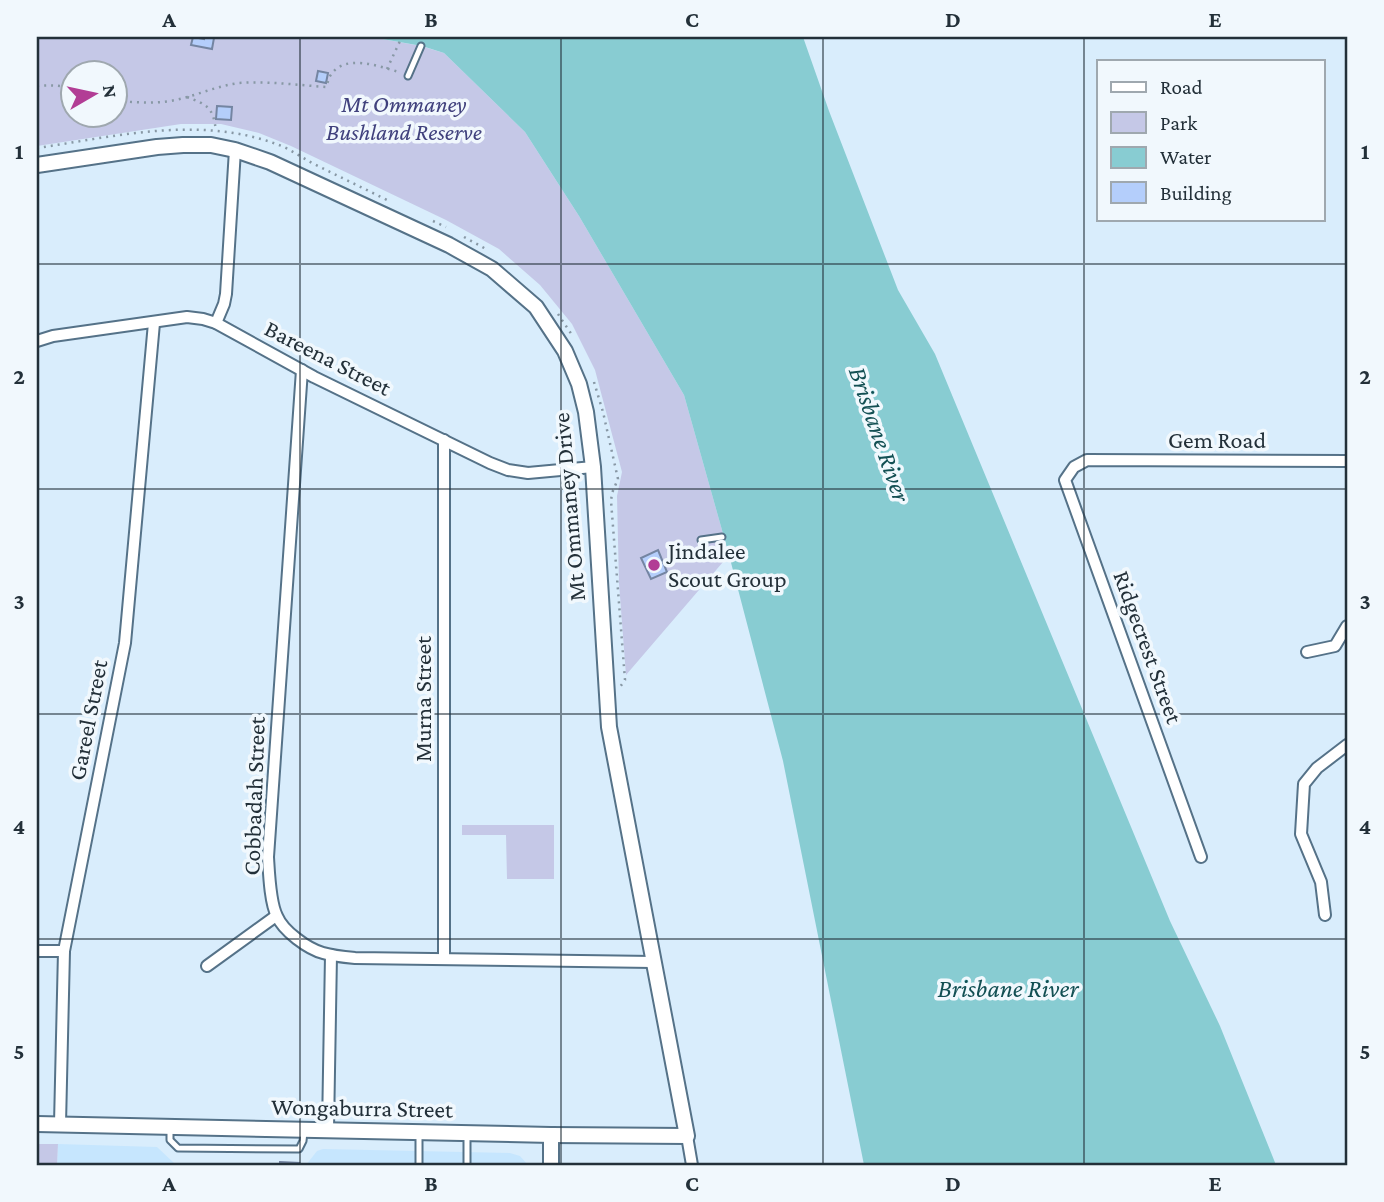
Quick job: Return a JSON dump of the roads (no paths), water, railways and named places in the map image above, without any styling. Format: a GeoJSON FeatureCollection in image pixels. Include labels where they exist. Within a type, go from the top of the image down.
{"type":"FeatureCollection","features":[{"type":"Feature","properties":{"kind":"street","name":"Mt Ommaney Drive"},"geometry":{"type":"LineString","coordinates":[[37,165],[183,145],[211,145],[270,162],[449,245],[492,269],[536,307],[565,351],[579,384],[586,412],[593,467],[610,727],[692,1165]]}},
{"type":"Feature","properties":{"kind":"street"},"geometry":{"type":"LineString","coordinates":[[216,323],[226,294],[235,150]]}},
{"type":"Feature","properties":{"kind":"street","name":"Bareena Street"},"geometry":{"type":"LineString","coordinates":[[37,341],[53,336],[187,317],[203,319],[216,323],[302,370],[508,470],[528,473],[593,467]]}},
{"type":"Feature","properties":{"kind":"street","name":"Gareel Street"},"geometry":{"type":"LineString","coordinates":[[60,1124],[64,951],[125,643],[155,323]]}},
{"type":"Feature","properties":{"kind":"street","name":"Cobbadah Street"},"geometry":{"type":"LineString","coordinates":[[276,916],[268,857],[302,370]]}},
{"type":"Feature","properties":{"kind":"street","name":"Murna Street"},"geometry":{"type":"LineString","coordinates":[[444,440],[444,959]]}},
{"type":"Feature","properties":{"kind":"street","name":"Gem Road"},"geometry":{"type":"LineString","coordinates":[[1087,460],[1347,461]]}},
{"type":"Feature","properties":{"kind":"street","name":"Ridgecrest Street"},"geometry":{"type":"LineString","coordinates":[[1087,460],[1074,467],[1065,480],[1201,857]]}},
{"type":"Feature","properties":{"kind":"street"},"geometry":{"type":"LineString","coordinates":[[1307,652],[1335,646],[1347,626]]}},
{"type":"Feature","properties":{"kind":"street"},"geometry":{"type":"LineString","coordinates":[[1325,915],[1321,882],[1301,834],[1304,784],[1317,768],[1347,745]]}},
{"type":"Feature","properties":{"kind":"street"},"geometry":{"type":"LineString","coordinates":[[206,966],[276,916],[299,940],[320,952],[355,958],[653,962]]}},
{"type":"Feature","properties":{"kind":"street"},"geometry":{"type":"LineString","coordinates":[[37,951],[64,951]]}},
{"type":"Feature","properties":{"kind":"street"},"geometry":{"type":"LineString","coordinates":[[328,1129],[331,955]]}},
{"type":"Feature","properties":{"kind":"street","name":"Wongaburra Street"},"geometry":{"type":"LineString","coordinates":[[37,1124],[687,1136]]}},
{"type":"Feature","properties":{"kind":"street"},"geometry":{"type":"LineString","coordinates":[[551,1135],[551,1165]]}},
{"type":"Feature","properties":{"kind":"lane"},"geometry":{"type":"LineString","coordinates":[[408,76],[421,46]]}},
{"type":"Feature","properties":{"kind":"lane"},"geometry":{"type":"LineString","coordinates":[[701,540],[722,537]]}},
{"type":"Feature","properties":{"kind":"lane"},"geometry":{"type":"LineString","coordinates":[[170,1126],[170,1140],[178,1148],[299,1149],[304,1129]]}},
{"type":"Feature","properties":{"kind":"lane"},"geometry":{"type":"LineString","coordinates":[[419,1132],[419,1165]]}},
{"type":"Feature","properties":{"kind":"lane"},"geometry":{"type":"LineString","coordinates":[[467,1133],[467,1165]]}},
{"type":"Feature","properties":{"kind":"water","name":"Brisbane River"},"geometry":{"type":"Polygon","coordinates":[[[371,37],[803,37],[898,290],[935,354],[1170,921],[1220,1026],[1276,1165],[864,1165],[783,761],[684,395],[579,216],[525,132],[444,53],[422,46],[371,37]]]}},
{"type":"Feature","properties":{"kind":"place","name":"Jindalee Scout Group"},"geometry":{"type":"Point","coordinates":[654,565]}},
{"type":"Feature","properties":{"kind":"park label","name":"Mt Ommaney Bushland Reserve"},"geometry":{"type":"Point","coordinates":[404,118]}}]}
